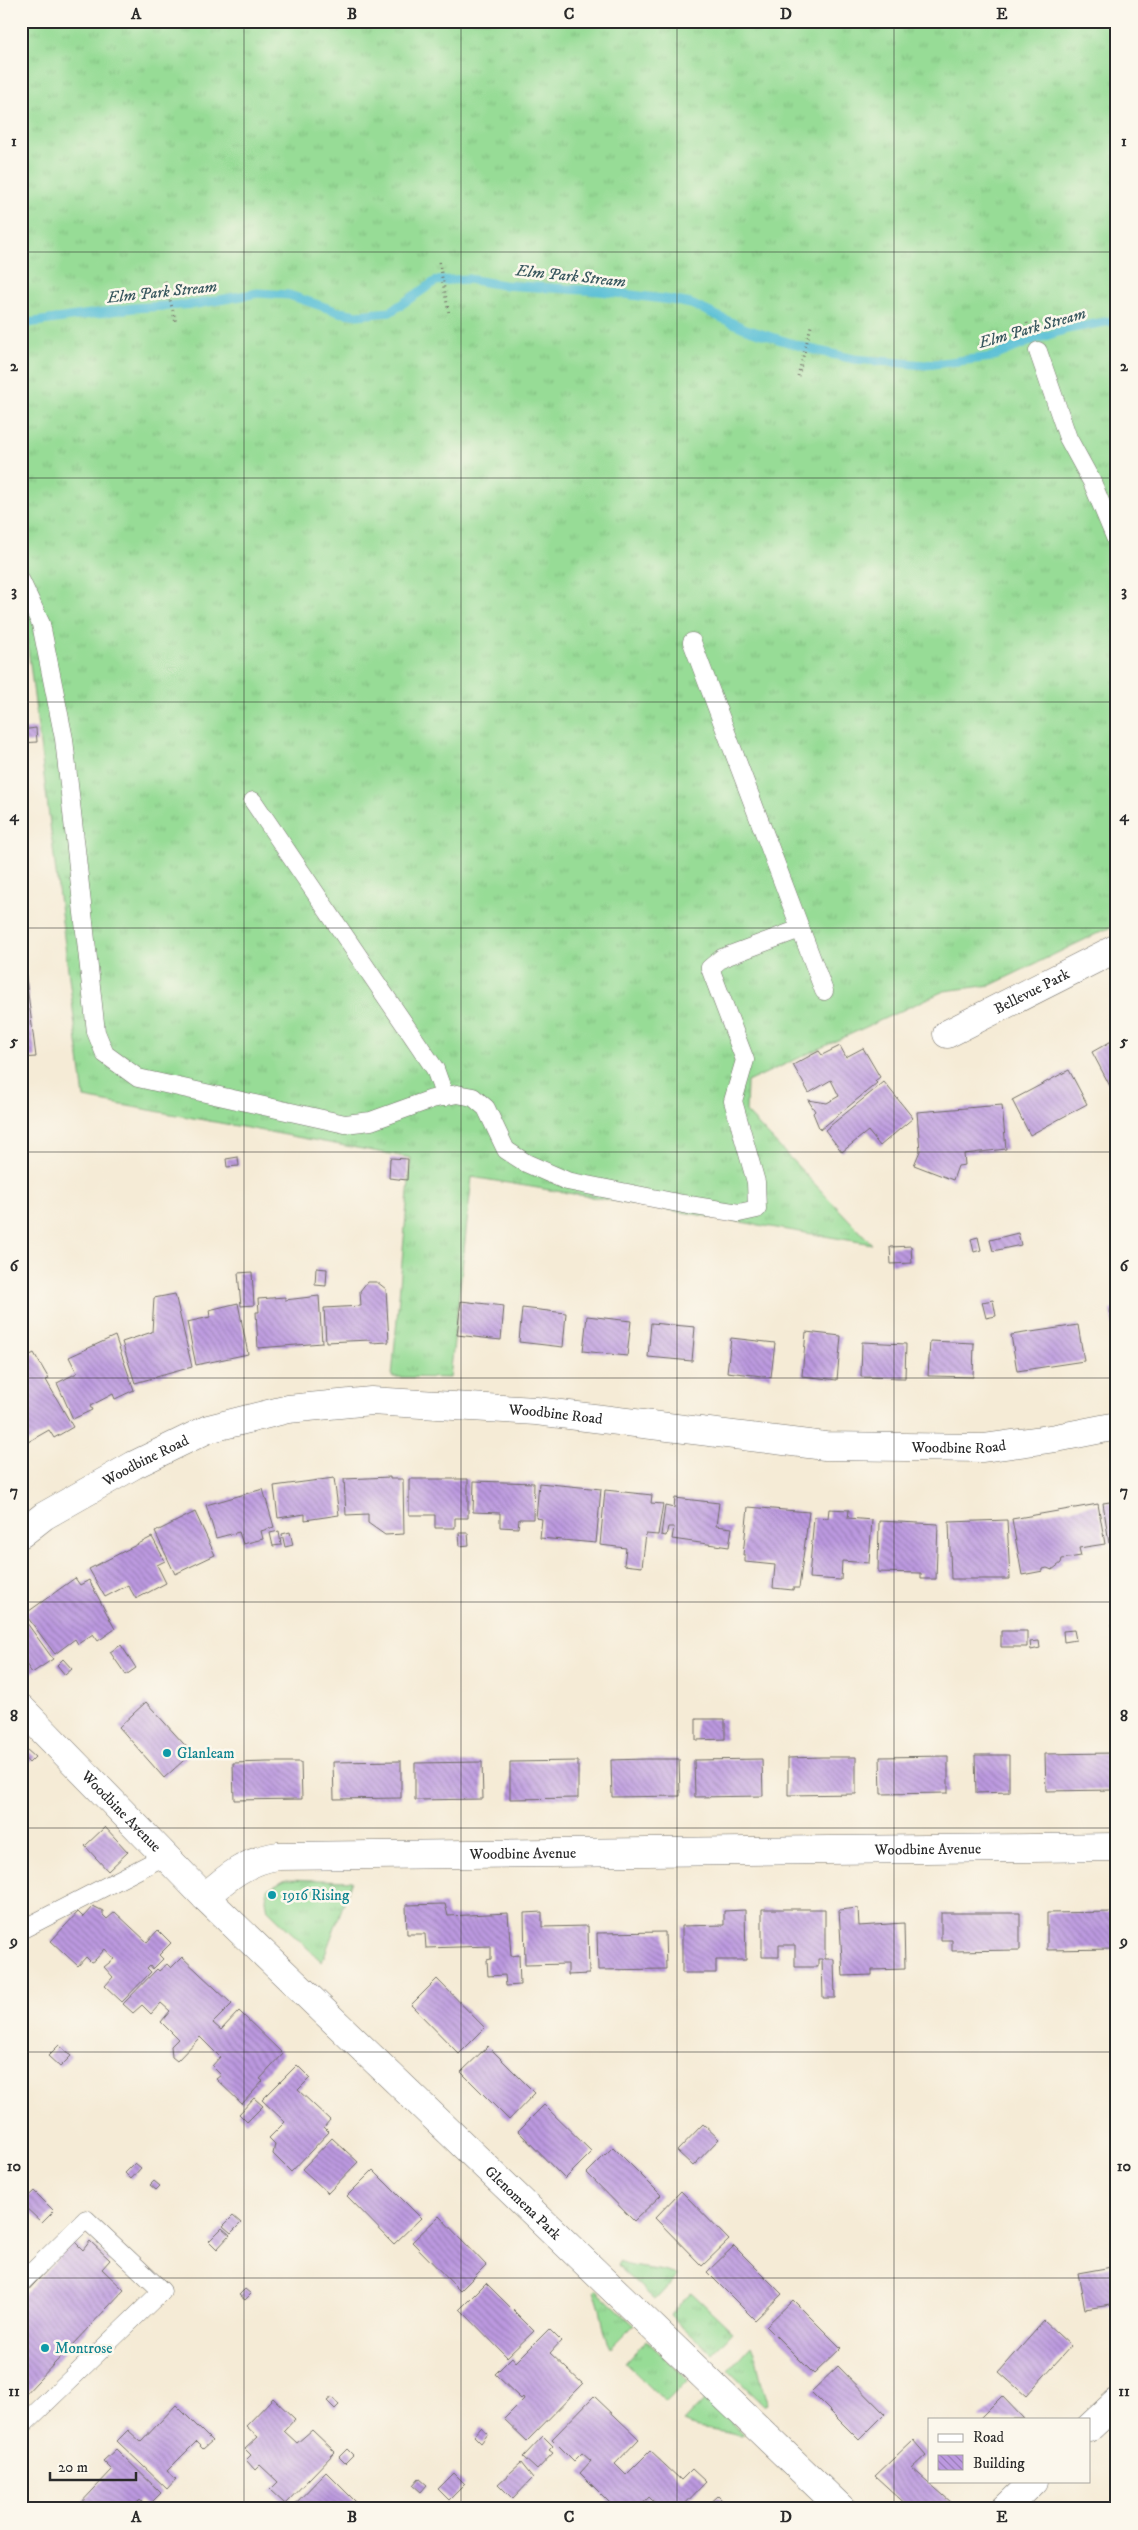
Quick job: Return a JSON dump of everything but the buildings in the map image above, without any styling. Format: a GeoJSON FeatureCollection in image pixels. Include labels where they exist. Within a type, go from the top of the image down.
{"type":"FeatureCollection","features":[{"type":"Feature","properties":{"kind":"street","name":"Bellevue Park"},"geometry":{"type":"LineString","coordinates":[[947,1034],[1117,948]]}},
{"type":"Feature","properties":{"kind":"street","name":"Woodbine Road"},"geometry":{"type":"LineString","coordinates":[[21,1534],[44,1516],[134,1465],[208,1429],[288,1409],[371,1401],[536,1411],[825,1446],[983,1448],[1056,1438],[1117,1426]]}},
{"type":"Feature","properties":{"kind":"street","name":"Woodbine Avenue"},"geometry":{"type":"LineString","coordinates":[[21,1708],[205,1897],[242,1867],[260,1858],[278,1856],[1117,1847]]}},
{"type":"Feature","properties":{"kind":"street","name":"Glenomena Park"},"geometry":{"type":"LineString","coordinates":[[205,1897],[842,2509]]}},
{"type":"Feature","properties":{"kind":"street"},"geometry":{"type":"LineString","coordinates":[[1090,2427],[1117,2402]]}},
{"type":"Feature","properties":{"kind":"street"},"geometry":{"type":"LineString","coordinates":[[1005,2509],[1033,2482]]}},
{"type":"Feature","properties":{"kind":"lane"},"geometry":{"type":"LineString","coordinates":[[1038,351],[1068,438],[1092,482],[1117,542]]}},
{"type":"Feature","properties":{"kind":"lane"},"geometry":{"type":"LineString","coordinates":[[21,581],[41,624],[64,739],[96,1032],[105,1054],[138,1078],[345,1124],[371,1121],[457,1094],[473,1097],[486,1108],[506,1150],[526,1163],[567,1181],[739,1213],[757,1209],[756,1182],[733,1101],[745,1060],[710,968],[722,958],[800,929]]}},
{"type":"Feature","properties":{"kind":"lane"},"geometry":{"type":"LineString","coordinates":[[692,642],[824,991]]}},
{"type":"Feature","properties":{"kind":"lane"},"geometry":{"type":"LineString","coordinates":[[253,801],[435,1069],[442,1083],[445,1097]]}},
{"type":"Feature","properties":{"kind":"lane"},"geometry":{"type":"LineString","coordinates":[[21,1930],[165,1856]]}},
{"type":"Feature","properties":{"kind":"lane"},"geometry":{"type":"LineString","coordinates":[[21,2283],[86,2219],[162,2291],[21,2427]]}},
{"type":"Feature","properties":{"kind":"path"},"geometry":{"type":"LineString","coordinates":[[439,262],[449,314]]}},
{"type":"Feature","properties":{"kind":"path"},"geometry":{"type":"LineString","coordinates":[[165,281],[176,323]]}},
{"type":"Feature","properties":{"kind":"path"},"geometry":{"type":"LineString","coordinates":[[798,376],[810,326]]}},
{"type":"Feature","properties":{"kind":"green space"},"geometry":{"type":"Polygon","coordinates":[[[21,21],[1117,21],[1117,924],[991,985],[944,991],[747,1082],[746,1112],[872,1244],[472,1177],[450,1378],[392,1377],[411,1158],[84,1098],[25,623],[21,624],[21,21]]]}},
{"type":"Feature","properties":{"kind":"green space"},"geometry":{"type":"Polygon","coordinates":[[[286,1879],[352,1881],[322,1962],[268,1910],[266,1900],[267,1889],[286,1879]]]}},
{"type":"Feature","properties":{"kind":"green space"},"geometry":{"type":"Polygon","coordinates":[[[619,2262],[626,2265],[664,2271],[678,2276],[655,2300],[617,2265],[619,2262]]]}},
{"type":"Feature","properties":{"kind":"green space"},"geometry":{"type":"Polygon","coordinates":[[[596,2289],[634,2325],[611,2348],[605,2334],[594,2291],[596,2289]]]}},
{"type":"Feature","properties":{"kind":"green space"},"geometry":{"type":"Polygon","coordinates":[[[691,2292],[733,2332],[712,2354],[670,2315],[691,2292]]]}},
{"type":"Feature","properties":{"kind":"green space"},"geometry":{"type":"Polygon","coordinates":[[[646,2340],[688,2380],[666,2402],[625,2363],[646,2340]]]}},
{"type":"Feature","properties":{"kind":"green space"},"geometry":{"type":"Polygon","coordinates":[[[751,2345],[768,2403],[765,2406],[728,2370],[751,2345]]]}},
{"type":"Feature","properties":{"kind":"green space"},"geometry":{"type":"Polygon","coordinates":[[[706,2398],[744,2434],[742,2436],[735,2433],[697,2427],[683,2422],[706,2398]]]}},
{"type":"Feature","properties":{"kind":"waterway","name":"Elm Park Stream"},"geometry":{"type":"LineString","coordinates":[[21,324],[133,308],[197,304],[258,293],[289,295],[339,312],[357,315],[390,312],[436,281],[468,279],[503,285],[600,291],[671,300],[691,304],[746,329],[810,349],[854,359],[925,365],[992,357],[1033,340],[1067,329],[1117,320]]}},
{"type":"Feature","properties":{"kind":"place","name":"Glanleam"},"geometry":{"type":"Point","coordinates":[167,1753]}},
{"type":"Feature","properties":{"kind":"place","name":"1916 Rising"},"geometry":{"type":"Point","coordinates":[272,1895]}},
{"type":"Feature","properties":{"kind":"place","name":"Montrose"},"geometry":{"type":"Point","coordinates":[45,2348]}}]}
